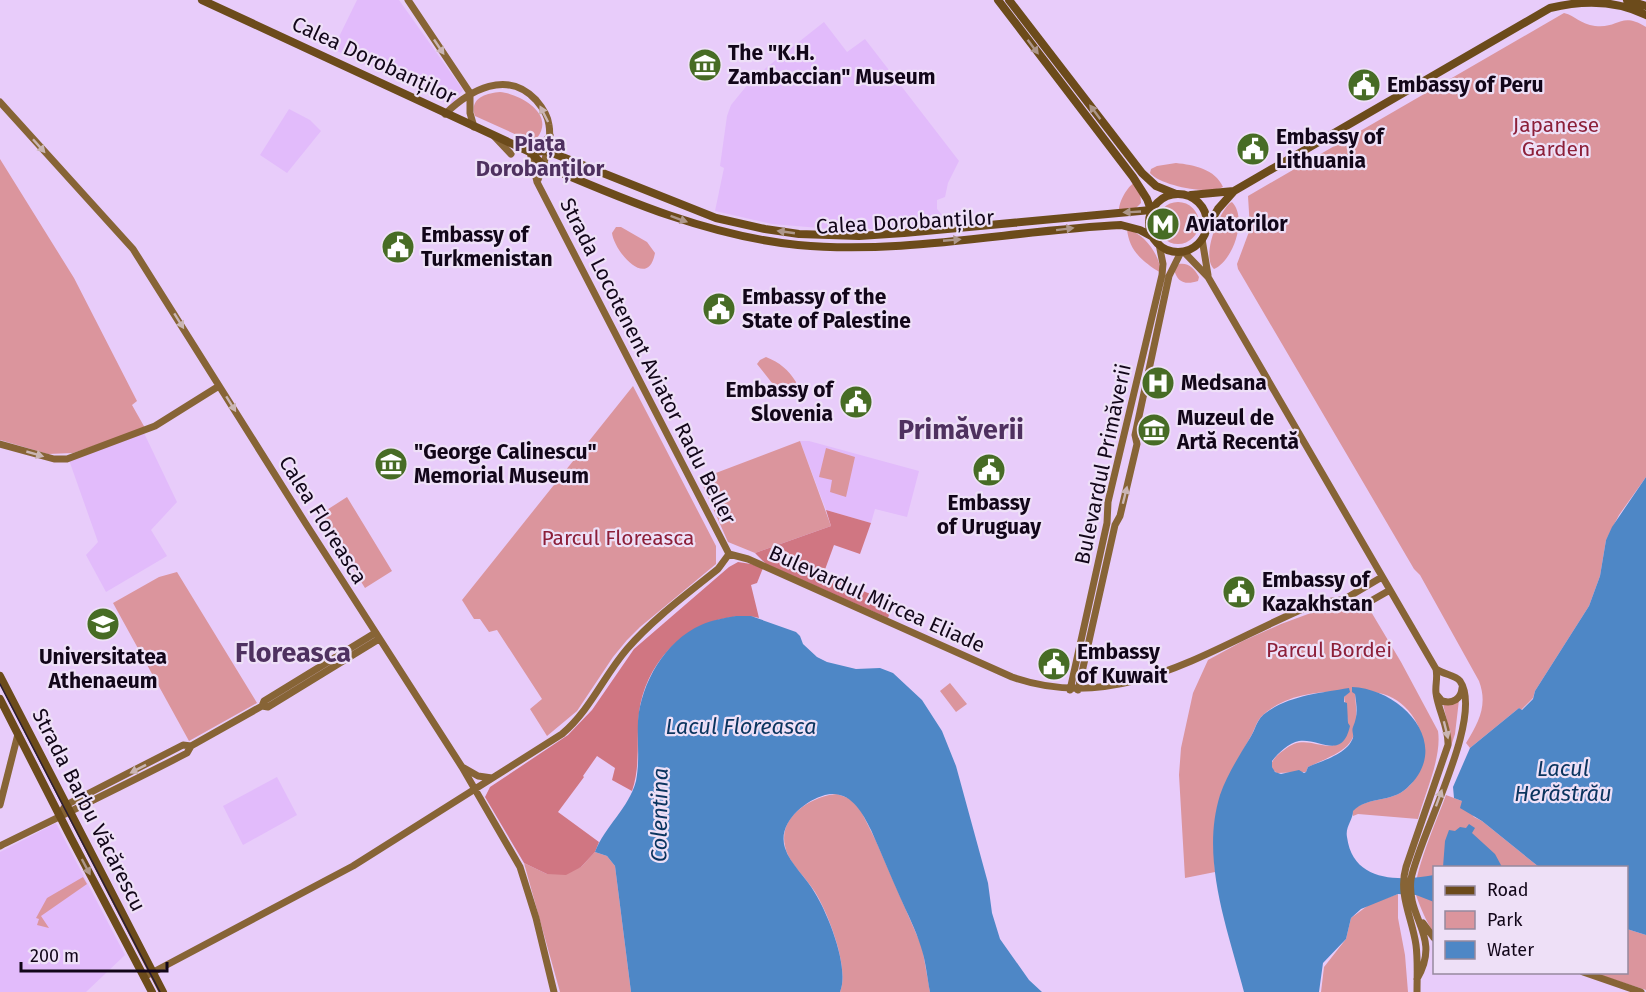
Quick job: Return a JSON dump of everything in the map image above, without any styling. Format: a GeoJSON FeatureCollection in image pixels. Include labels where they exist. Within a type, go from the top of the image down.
{"type":"FeatureCollection","features":[{"type":"Feature","properties":{"kind":"main road","name":"Calea Dorobanților"},"geometry":{"type":"LineString","coordinates":[[202,0],[530,152],[543,165],[703,227],[761,240],[834,247],[894,245],[1121,225],[1133,227],[1153,237]]}},
{"type":"Feature","properties":{"kind":"main road"},"geometry":{"type":"LineString","coordinates":[[998,0],[1133,177],[1151,210],[1149,228],[1153,237],[1166,249],[1182,252],[1190,250],[1202,239],[1218,209],[1234,191],[1561,2],[1606,0],[1638,10],[1646,15]]}},
{"type":"Feature","properties":{"kind":"main road"},"geometry":{"type":"LineString","coordinates":[[1009,0],[1142,173],[1156,186],[1176,194],[1190,195],[1234,191]]}},
{"type":"Feature","properties":{"kind":"main road"},"geometry":{"type":"LineString","coordinates":[[1627,0],[1646,5]]}},
{"type":"Feature","properties":{"kind":"main road"},"geometry":{"type":"LineString","coordinates":[[1642,0],[1646,5]]}},
{"type":"Feature","properties":{"kind":"main road","name":"Calea Dorobanților"},"geometry":{"type":"LineString","coordinates":[[530,152],[547,151],[716,219],[799,234],[859,236],[895,234],[1151,210]]}},
{"type":"Feature","properties":{"kind":"main road"},"geometry":{"type":"LineString","coordinates":[[1151,210],[1164,197],[1176,194]]}},
{"type":"Feature","properties":{"kind":"main road"},"geometry":{"type":"LineString","coordinates":[[1190,195],[1204,210],[1208,226]]}},
{"type":"Feature","properties":{"kind":"main road","name":"Strada Barbu Văcărescu"},"geometry":{"type":"LineString","coordinates":[[0,676],[163,992]]}},
{"type":"Feature","properties":{"kind":"main road","name":"Strada Barbu Văcărescu"},"geometry":{"type":"LineString","coordinates":[[0,699],[152,992]]}},
{"type":"Feature","properties":{"kind":"street"},"geometry":{"type":"LineString","coordinates":[[408,0],[470,93],[470,113],[474,127]]}},
{"type":"Feature","properties":{"kind":"street"},"geometry":{"type":"LineString","coordinates":[[445,114],[470,93],[496,85],[520,88],[532,96],[544,110],[550,135],[537,182]]}},
{"type":"Feature","properties":{"kind":"street","name":"Calea Floreasca"},"geometry":{"type":"LineString","coordinates":[[0,102],[133,249],[377,636],[462,766],[507,841],[522,873],[554,992]]}},
{"type":"Feature","properties":{"kind":"street"},"geometry":{"type":"LineString","coordinates":[[530,152],[543,145],[550,135]]}},
{"type":"Feature","properties":{"kind":"street"},"geometry":{"type":"LineString","coordinates":[[494,136],[511,154]]}},
{"type":"Feature","properties":{"kind":"street","name":"Strada Locotenent Aviator Radu Beller"},"geometry":{"type":"LineString","coordinates":[[530,152],[537,182],[729,554]]}},
{"type":"Feature","properties":{"kind":"street"},"geometry":{"type":"LineString","coordinates":[[537,182],[554,169]]}},
{"type":"Feature","properties":{"kind":"street"},"geometry":{"type":"LineString","coordinates":[[1202,239],[1208,277]]}},
{"type":"Feature","properties":{"kind":"street","name":"Bulevardul Primăverii"},"geometry":{"type":"LineString","coordinates":[[1070,690],[1107,523],[1108,502],[1162,275],[1163,264],[1159,244]]}},
{"type":"Feature","properties":{"kind":"street"},"geometry":{"type":"LineString","coordinates":[[1182,252],[1208,277],[1436,669],[1438,681],[1436,693],[1448,746],[1410,867]]}},
{"type":"Feature","properties":{"kind":"street","name":"Bulevardul Primăverii"},"geometry":{"type":"LineString","coordinates":[[1078,690],[1115,525],[1120,516],[1135,454],[1137,444],[1135,435],[1169,276],[1182,252]]}},
{"type":"Feature","properties":{"kind":"street"},"geometry":{"type":"LineString","coordinates":[[0,444],[54,459],[64,459],[155,426],[219,386]]}},
{"type":"Feature","properties":{"kind":"street"},"geometry":{"type":"LineString","coordinates":[[144,977],[353,866],[555,739],[586,710],[631,644],[718,569],[729,554]]}},
{"type":"Feature","properties":{"kind":"street","name":"Bulevardul Mircea Eliade"},"geometry":{"type":"LineString","coordinates":[[729,554],[748,559],[1012,677],[1044,687],[1070,690],[1117,686],[1145,679],[1305,608],[1342,600],[1368,602],[1390,590]]}},
{"type":"Feature","properties":{"kind":"street","name":"Bulevardul Mircea Eliade"},"geometry":{"type":"LineString","coordinates":[[1342,600],[1384,580]]}},
{"type":"Feature","properties":{"kind":"street"},"geometry":{"type":"LineString","coordinates":[[2,843],[187,753],[191,747],[262,706],[264,701],[377,636]]}},
{"type":"Feature","properties":{"kind":"street"},"geometry":{"type":"LineString","coordinates":[[1417,992],[1417,956],[1403,883],[1462,734],[1466,701],[1461,685],[1455,677],[1445,676],[1436,669]]}},
{"type":"Feature","properties":{"kind":"street"},"geometry":{"type":"LineString","coordinates":[[1438,681],[1445,676]]}},
{"type":"Feature","properties":{"kind":"street"},"geometry":{"type":"LineString","coordinates":[[1436,693],[1442,701],[1453,702],[1461,695],[1461,685]]}},
{"type":"Feature","properties":{"kind":"street"},"geometry":{"type":"LineString","coordinates":[[0,806],[18,734]]}},
{"type":"Feature","properties":{"kind":"street"},"geometry":{"type":"LineString","coordinates":[[13,754],[19,747],[24,747]]}},
{"type":"Feature","properties":{"kind":"street"},"geometry":{"type":"LineString","coordinates":[[462,766],[478,776],[493,778]]}},
{"type":"Feature","properties":{"kind":"street"},"geometry":{"type":"LineString","coordinates":[[1407,898],[1426,938],[1429,959],[1417,979]]}},
{"type":"Feature","properties":{"kind":"street"},"geometry":{"type":"LineString","coordinates":[[1416,914],[1433,937]]}},
{"type":"Feature","properties":{"kind":"street"},"geometry":{"type":"LineString","coordinates":[[1417,956],[1429,959]]}},
{"type":"Feature","properties":{"kind":"street"},"geometry":{"type":"LineString","coordinates":[[1589,974],[1641,992]]}},
{"type":"Feature","properties":{"kind":"shaded area"},"geometry":{"type":"Polygon","coordinates":[[[357,0],[399,0],[463,90],[451,105],[333,49],[357,0]]]}},
{"type":"Feature","properties":{"kind":"shaded area"},"geometry":{"type":"Polygon","coordinates":[[[824,22],[847,52],[865,39],[959,161],[948,183],[945,197],[937,200],[937,209],[944,217],[943,223],[878,229],[831,229],[772,224],[715,211],[724,168],[720,166],[727,116],[731,105],[753,78],[824,22]]]}},
{"type":"Feature","properties":{"kind":"shaded area"},"geometry":{"type":"Polygon","coordinates":[[[289,109],[310,120],[321,131],[287,173],[260,155],[289,109]]]}},
{"type":"Feature","properties":{"kind":"shaded area"},"geometry":{"type":"Polygon","coordinates":[[[144,433],[177,502],[151,530],[167,556],[106,592],[86,555],[98,542],[69,460],[144,433]]]}},
{"type":"Feature","properties":{"kind":"shaded area"},"geometry":{"type":"Polygon","coordinates":[[[800,441],[809,441],[919,471],[907,517],[875,509],[871,523],[826,510],[800,441]]]}},
{"type":"Feature","properties":{"kind":"shaded area"},"geometry":{"type":"Polygon","coordinates":[[[826,510],[871,523],[860,554],[834,545],[823,575],[893,603],[888,618],[766,564],[755,553],[831,526],[826,510]]]}},
{"type":"Feature","properties":{"kind":"shaded area"},"geometry":{"type":"Polygon","coordinates":[[[738,562],[763,568],[757,583],[751,585],[759,618],[739,616],[710,622],[695,629],[668,650],[657,664],[643,695],[639,713],[638,752],[632,791],[612,780],[615,768],[597,756],[558,812],[599,842],[595,852],[581,867],[566,875],[547,874],[524,863],[485,797],[490,787],[568,735],[592,710],[634,649],[729,567],[738,562]]]}},
{"type":"Feature","properties":{"kind":"shaded area"},"geometry":{"type":"Polygon","coordinates":[[[277,777],[297,815],[243,845],[223,806],[277,777]]]}},
{"type":"Feature","properties":{"kind":"shaded area"},"geometry":{"type":"Polygon","coordinates":[[[56,823],[125,955],[86,992],[0,992],[0,852],[56,823]]]}},
{"type":"Feature","properties":{"kind":"green space","name":"Japanese Garden"},"geometry":{"type":"Polygon","coordinates":[[[1564,13],[1595,26],[1625,20],[1637,22],[1646,27],[1646,477],[1619,515],[1606,540],[1600,576],[1589,606],[1535,691],[1533,698],[1521,710],[1519,708],[1470,748],[1466,743],[1475,728],[1482,706],[1483,698],[1479,681],[1420,575],[1414,569],[1237,264],[1250,229],[1248,196],[1564,13]]]}},
{"type":"Feature","properties":{"kind":"green space","name":"Piața Dorobanților"},"geometry":{"type":"Polygon","coordinates":[[[500,92],[526,101],[539,113],[542,129],[537,138],[528,140],[475,116],[476,101],[489,94],[500,92]]]}},
{"type":"Feature","properties":{"kind":"green space"},"geometry":{"type":"Polygon","coordinates":[[[0,159],[74,278],[137,401],[132,405],[145,428],[73,453],[48,454],[0,440],[0,159]]]}},
{"type":"Feature","properties":{"kind":"green space"},"geometry":{"type":"Polygon","coordinates":[[[1176,163],[1209,172],[1223,187],[1207,190],[1185,188],[1164,182],[1150,173],[1151,169],[1157,166],[1176,163]]]}},
{"type":"Feature","properties":{"kind":"green space"},"geometry":{"type":"Polygon","coordinates":[[[1134,183],[1140,191],[1141,203],[1135,209],[1119,210],[1124,195],[1134,183]]]}},
{"type":"Feature","properties":{"kind":"green space"},"geometry":{"type":"Polygon","coordinates":[[[1178,202],[1186,203],[1193,208],[1198,215],[1198,231],[1193,238],[1186,243],[1178,244],[1170,243],[1163,238],[1158,231],[1157,223],[1158,215],[1163,208],[1170,203],[1178,202]]]}},
{"type":"Feature","properties":{"kind":"green space"},"geometry":{"type":"Polygon","coordinates":[[[1232,202],[1239,218],[1236,238],[1227,257],[1214,269],[1210,263],[1210,246],[1221,216],[1232,202]]]}},
{"type":"Feature","properties":{"kind":"green space"},"geometry":{"type":"Polygon","coordinates":[[[616,227],[621,227],[647,242],[655,253],[651,264],[646,268],[639,268],[625,257],[614,241],[612,233],[616,227]]]}},
{"type":"Feature","properties":{"kind":"green space"},"geometry":{"type":"Polygon","coordinates":[[[1127,229],[1140,235],[1155,252],[1161,273],[1148,265],[1134,250],[1127,229]]]}},
{"type":"Feature","properties":{"kind":"green space"},"geometry":{"type":"Polygon","coordinates":[[[1179,264],[1188,265],[1193,269],[1199,277],[1198,281],[1186,283],[1180,280],[1174,269],[1179,264]]]}},
{"type":"Feature","properties":{"kind":"green space"},"geometry":{"type":"Polygon","coordinates":[[[766,357],[780,364],[790,373],[796,382],[794,389],[784,393],[772,383],[757,364],[766,357]]]}},
{"type":"Feature","properties":{"kind":"green space","name":"Parcul Floreasca"},"geometry":{"type":"Polygon","coordinates":[[[633,386],[716,546],[716,564],[627,640],[577,711],[547,736],[530,709],[542,699],[497,630],[489,632],[480,619],[474,619],[462,600],[633,386]]]}},
{"type":"Feature","properties":{"kind":"green space"},"geometry":{"type":"Polygon","coordinates":[[[800,441],[831,526],[755,553],[728,542],[700,479],[800,441]]]}},
{"type":"Feature","properties":{"kind":"green space"},"geometry":{"type":"Polygon","coordinates":[[[826,448],[855,457],[846,497],[830,492],[832,480],[819,477],[826,448]]]}},
{"type":"Feature","properties":{"kind":"green space"},"geometry":{"type":"Polygon","coordinates":[[[347,497],[392,571],[365,588],[319,515],[347,497]]]}},
{"type":"Feature","properties":{"kind":"green space"},"geometry":{"type":"Polygon","coordinates":[[[177,572],[257,703],[189,741],[113,603],[159,577],[177,572]]]}},
{"type":"Feature","properties":{"kind":"green space","name":"Parcul Bordei"},"geometry":{"type":"Polygon","coordinates":[[[1358,605],[1370,610],[1438,731],[1438,752],[1418,819],[1358,814],[1353,816],[1352,811],[1365,803],[1401,793],[1417,776],[1422,762],[1421,733],[1415,719],[1394,698],[1379,693],[1355,694],[1354,735],[1344,749],[1308,767],[1306,772],[1277,773],[1273,770],[1271,764],[1275,758],[1292,745],[1307,742],[1328,746],[1343,741],[1348,723],[1344,697],[1349,692],[1303,695],[1281,703],[1258,721],[1220,800],[1216,815],[1215,872],[1185,878],[1179,775],[1181,748],[1193,693],[1208,660],[1243,641],[1319,610],[1358,605]]]}},
{"type":"Feature","properties":{"kind":"green space"},"geometry":{"type":"Polygon","coordinates":[[[950,683],[967,704],[956,712],[940,691],[950,683]]]}},
{"type":"Feature","properties":{"kind":"green space"},"geometry":{"type":"Polygon","coordinates":[[[1459,700],[1455,734],[1450,749],[1450,733],[1443,704],[1459,700]]]}},
{"type":"Feature","properties":{"kind":"green space"},"geometry":{"type":"Polygon","coordinates":[[[837,794],[851,799],[861,811],[876,841],[922,947],[930,992],[840,992],[842,969],[836,941],[826,913],[815,892],[793,864],[787,852],[784,835],[792,817],[808,803],[837,794]]]}},
{"type":"Feature","properties":{"kind":"green space"},"geometry":{"type":"Polygon","coordinates":[[[1446,795],[1462,801],[1474,817],[1538,866],[1433,866],[1433,931],[1416,895],[1421,861],[1446,795]]]}},
{"type":"Feature","properties":{"kind":"green space"},"geometry":{"type":"Polygon","coordinates":[[[595,852],[607,856],[615,866],[631,992],[560,992],[524,863],[547,874],[581,867],[595,852]]]}},
{"type":"Feature","properties":{"kind":"green space"},"geometry":{"type":"Polygon","coordinates":[[[83,877],[87,884],[41,916],[49,928],[37,925],[39,919],[36,918],[47,898],[83,877]]]}},
{"type":"Feature","properties":{"kind":"green space"},"geometry":{"type":"Polygon","coordinates":[[[1398,894],[1398,918],[1405,955],[1408,992],[1321,992],[1324,967],[1346,939],[1351,918],[1370,904],[1398,894]]]}},
{"type":"Feature","properties":{"kind":"green space"},"geometry":{"type":"Polygon","coordinates":[[[1628,929],[1646,935],[1646,990],[1597,974],[1628,974],[1628,929]]]}},
{"type":"Feature","properties":{"kind":"water","name":"Lacul Herăstrău"},"geometry":{"type":"Polygon","coordinates":[[[1646,477],[1646,935],[1628,929],[1628,866],[1538,866],[1482,821],[1460,808],[1462,801],[1454,798],[1453,787],[1470,748],[1519,708],[1522,710],[1533,699],[1535,691],[1589,606],[1600,576],[1606,540],[1612,527],[1646,477]]]}},
{"type":"Feature","properties":{"kind":"water","name":"Lacul Floreasca"},"geometry":{"type":"Polygon","coordinates":[[[736,616],[751,616],[796,632],[803,644],[817,657],[827,662],[856,669],[880,668],[893,673],[922,700],[942,731],[956,766],[988,883],[992,913],[1000,939],[1029,980],[1042,992],[930,992],[919,941],[871,830],[864,816],[854,804],[841,795],[834,794],[809,802],[794,814],[785,830],[784,839],[787,854],[815,893],[831,927],[842,969],[840,992],[631,992],[615,866],[607,856],[595,852],[633,791],[637,773],[640,707],[644,692],[657,665],[676,641],[688,632],[709,622],[736,616]]]}},
{"type":"Feature","properties":{"kind":"water"},"geometry":{"type":"Polygon","coordinates":[[[1352,687],[1371,690],[1404,708],[1416,722],[1423,738],[1425,754],[1420,771],[1401,793],[1366,803],[1353,811],[1347,833],[1351,852],[1358,863],[1368,871],[1380,876],[1407,878],[1433,875],[1433,902],[1416,895],[1398,894],[1361,909],[1351,918],[1346,939],[1323,963],[1319,992],[1244,992],[1218,894],[1213,844],[1220,795],[1261,718],[1276,706],[1286,702],[1349,688],[1350,692],[1344,697],[1344,702],[1347,703],[1350,726],[1342,743],[1336,745],[1299,741],[1288,746],[1272,761],[1275,772],[1281,774],[1299,770],[1304,773],[1308,767],[1344,750],[1353,738],[1357,707],[1355,694],[1352,692],[1352,687]]]}},
{"type":"Feature","properties":{"kind":"water"},"geometry":{"type":"Polygon","coordinates":[[[1469,824],[1475,828],[1472,833],[1495,854],[1501,866],[1443,866],[1445,841],[1449,830],[1466,828],[1469,824]]]}},
{"type":"Feature","properties":{"kind":"tram line"},"geometry":{"type":"LineString","coordinates":[[0,684],[160,992]]}},
{"type":"Feature","properties":{"kind":"place","name":"The \"K.H. Zambaccian\" Museum"},"geometry":{"type":"Point","coordinates":[705,65]}},
{"type":"Feature","properties":{"kind":"place","name":"Embassy of Peru"},"geometry":{"type":"Point","coordinates":[1364,85]}},
{"type":"Feature","properties":{"kind":"place","name":"Embassy of Lithuania"},"geometry":{"type":"Point","coordinates":[1253,149]}},
{"type":"Feature","properties":{"kind":"place","name":"Aviatorilor"},"geometry":{"type":"Point","coordinates":[1163,224]}},
{"type":"Feature","properties":{"kind":"place","name":"Embassy of Turkmenistan"},"geometry":{"type":"Point","coordinates":[398,247]}},
{"type":"Feature","properties":{"kind":"place","name":"Embassy of the State of Palestine"},"geometry":{"type":"Point","coordinates":[719,309]}},
{"type":"Feature","properties":{"kind":"place","name":"Medsana"},"geometry":{"type":"Point","coordinates":[1158,383]}},
{"type":"Feature","properties":{"kind":"place","name":"Embassy of Slovenia"},"geometry":{"type":"Point","coordinates":[856,402]}},
{"type":"Feature","properties":{"kind":"place","name":"Muzeul de Artă Recentă"},"geometry":{"type":"Point","coordinates":[1154,430]}},
{"type":"Feature","properties":{"kind":"place","name":"\"George Calinescu\" Memorial Museum"},"geometry":{"type":"Point","coordinates":[391,464]}},
{"type":"Feature","properties":{"kind":"place","name":"Embassy of Uruguay"},"geometry":{"type":"Point","coordinates":[989,470]}},
{"type":"Feature","properties":{"kind":"place","name":"Embassy of Kazakhstan"},"geometry":{"type":"Point","coordinates":[1239,592]}},
{"type":"Feature","properties":{"kind":"place","name":"Universitatea Athenaeum"},"geometry":{"type":"Point","coordinates":[103,624]}},
{"type":"Feature","properties":{"kind":"place","name":"Embassy of Kuwait"},"geometry":{"type":"Point","coordinates":[1054,664]}},
{"type":"Feature","properties":{"kind":"district","name":"Piața Dorobanților"},"geometry":{"type":"Point","coordinates":[540,156]}},
{"type":"Feature","properties":{"kind":"district","name":"Primăverii"},"geometry":{"type":"Point","coordinates":[961,430]}},
{"type":"Feature","properties":{"kind":"district","name":"Floreasca"},"geometry":{"type":"Point","coordinates":[293,653]}},
{"type":"Feature","properties":{"kind":"water label","name":"Colentina"},"geometry":{"type":"Point","coordinates":[659,815]}}]}
